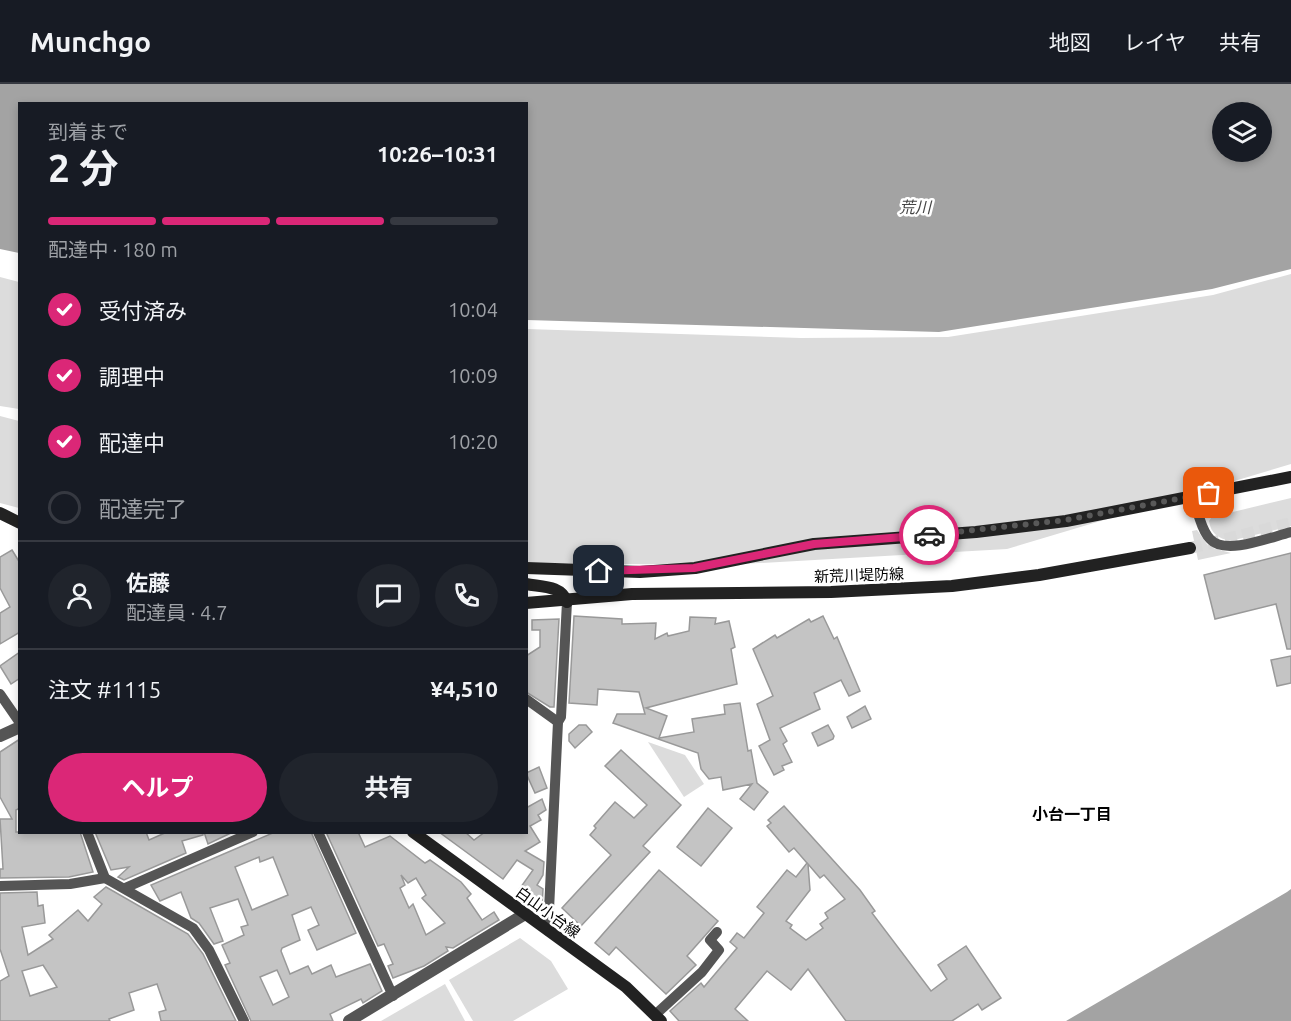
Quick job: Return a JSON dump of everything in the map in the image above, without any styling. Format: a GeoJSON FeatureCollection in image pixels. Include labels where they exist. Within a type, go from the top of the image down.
{"type":"FeatureCollection","features":[{"type":"Feature","properties":{"kind":"main road"},"geometry":{"type":"LineString","coordinates":[[528,568],[640,572],[694,568],[814,544],[976,532],[1066,520],[1291,477]]}},
{"type":"Feature","properties":{"kind":"main road"},"geometry":{"type":"LineString","coordinates":[[0,512],[18,515]]}},
{"type":"Feature","properties":{"kind":"main road"},"geometry":{"type":"LineString","coordinates":[[0,512],[18,522]]}},
{"type":"Feature","properties":{"kind":"main road","name":"新荒川堤防線"},"geometry":{"type":"LineString","coordinates":[[528,603],[567,602],[633,594],[831,592],[952,586],[1039,575],[1190,548]]}},
{"type":"Feature","properties":{"kind":"main road"},"geometry":{"type":"LineString","coordinates":[[528,584],[557,589],[565,596],[567,602]]}},
{"type":"Feature","properties":{"kind":"main road","name":"白山小台線"},"geometry":{"type":"LineString","coordinates":[[416,834],[626,987],[658,1017]]}},
{"type":"Feature","properties":{"kind":"street"},"geometry":{"type":"LineString","coordinates":[[1198,514],[1205,533],[1219,545],[1236,546],[1291,532]]}},
{"type":"Feature","properties":{"kind":"street"},"geometry":{"type":"LineString","coordinates":[[548,931],[558,722],[561,717],[567,602]]}},
{"type":"Feature","properties":{"kind":"street"},"geometry":{"type":"LineString","coordinates":[[0,694],[18,722]]}},
{"type":"Feature","properties":{"kind":"street"},"geometry":{"type":"LineString","coordinates":[[528,700],[558,722]]}},
{"type":"Feature","properties":{"kind":"street"},"geometry":{"type":"LineString","coordinates":[[0,736],[18,726]]}},
{"type":"Feature","properties":{"kind":"street"},"geometry":{"type":"LineString","coordinates":[[88,834],[105,878]]}},
{"type":"Feature","properties":{"kind":"street"},"geometry":{"type":"LineString","coordinates":[[125,888],[248,834]]}},
{"type":"Feature","properties":{"kind":"street"},"geometry":{"type":"LineString","coordinates":[[319,834],[393,996]]}},
{"type":"Feature","properties":{"kind":"street"},"geometry":{"type":"LineString","coordinates":[[0,886],[70,884],[105,878],[125,888],[193,928],[209,950],[244,1021]]}},
{"type":"Feature","properties":{"kind":"street"},"geometry":{"type":"LineString","coordinates":[[349,1021],[525,914]]}},
{"type":"Feature","properties":{"kind":"street"},"geometry":{"type":"LineString","coordinates":[[658,1017],[702,972],[719,950],[710,940],[717,932]]}},
{"type":"Feature","properties":{"kind":"shaded area"},"geometry":{"type":"Polygon","coordinates":[[[1291,274],[1291,464],[1007,549],[725,565],[528,563],[528,329],[801,338],[948,337],[1213,295],[1291,274]]]}},
{"type":"Feature","properties":{"kind":"shaded area"},"geometry":{"type":"Polygon","coordinates":[[[0,277],[18,282],[18,409],[0,406],[0,277]]]}},
{"type":"Feature","properties":{"kind":"shaded area"},"geometry":{"type":"Polygon","coordinates":[[[0,416],[18,421],[18,508],[0,503],[0,416]]]}},
{"type":"Feature","properties":{"kind":"shaded area"},"geometry":{"type":"Polygon","coordinates":[[[1291,498],[1291,526],[1230,541],[1216,535],[1211,529],[1209,521],[1212,517],[1291,498]]]}},
{"type":"Feature","properties":{"kind":"shaded area"},"geometry":{"type":"Polygon","coordinates":[[[1197,530],[1209,547],[1231,553],[1198,560],[1192,531],[1197,530]]]}},
{"type":"Feature","properties":{"kind":"shaded area"},"geometry":{"type":"Polygon","coordinates":[[[648,742],[685,755],[704,784],[684,797],[648,742]]]}},
{"type":"Feature","properties":{"kind":"shaded area"},"geometry":{"type":"Polygon","coordinates":[[[520,938],[551,961],[568,989],[513,1021],[473,1021],[449,980],[520,938]]]}},
{"type":"Feature","properties":{"kind":"shaded area"},"geometry":{"type":"Polygon","coordinates":[[[445,984],[465,1021],[381,1021],[445,984]]]}},
{"type":"Feature","properties":{"kind":"water","name":"荒川"},"geometry":{"type":"Polygon","coordinates":[[[0,84],[1291,84],[1291,269],[1212,289],[939,332],[528,320],[528,102],[18,102],[18,253],[0,249],[0,84]]]}},
{"type":"Feature","properties":{"kind":"water"},"geometry":{"type":"Polygon","coordinates":[[[1291,889],[1291,1021],[1066,1021],[1287,892],[1291,889]]]}},
{"type":"Feature","properties":{"kind":"building"},"geometry":{"type":"Polygon","coordinates":[[[12,550],[18,560],[18,633],[0,644],[0,613],[10,607],[0,588],[0,557],[12,550]]]}},
{"type":"Feature","properties":{"kind":"building"},"geometry":{"type":"Polygon","coordinates":[[[1291,553],[1291,649],[1287,649],[1276,604],[1215,619],[1204,575],[1291,553]]]}},
{"type":"Feature","properties":{"kind":"building"},"geometry":{"type":"Polygon","coordinates":[[[574,616],[622,619],[622,624],[656,623],[655,639],[667,633],[668,636],[689,631],[690,617],[716,618],[715,624],[729,621],[735,647],[731,649],[737,684],[646,708],[667,716],[659,738],[694,732],[692,719],[725,714],[724,705],[740,703],[748,751],[751,750],[757,783],[768,792],[754,810],[740,799],[752,784],[723,790],[721,777],[709,779],[701,769],[698,753],[613,723],[617,714],[645,714],[639,692],[598,689],[597,705],[569,703],[574,616]]]}},
{"type":"Feature","properties":{"kind":"building"},"geometry":{"type":"Polygon","coordinates":[[[823,616],[834,639],[837,637],[860,691],[849,696],[841,680],[814,693],[820,709],[780,728],[787,741],[783,744],[792,762],[782,766],[784,770],[774,775],[759,746],[770,740],[757,704],[773,696],[753,649],[775,635],[777,638],[809,619],[811,622],[823,616]]]}},
{"type":"Feature","properties":{"kind":"building"},"geometry":{"type":"Polygon","coordinates":[[[559,619],[554,707],[550,707],[528,693],[528,655],[540,647],[540,630],[532,630],[532,620],[559,619]]]}},
{"type":"Feature","properties":{"kind":"building"},"geometry":{"type":"Polygon","coordinates":[[[18,653],[18,679],[11,684],[0,666],[18,653]]]}},
{"type":"Feature","properties":{"kind":"building"},"geometry":{"type":"Polygon","coordinates":[[[1291,656],[1291,683],[1277,686],[1271,660],[1291,656]]]}},
{"type":"Feature","properties":{"kind":"building"},"geometry":{"type":"Polygon","coordinates":[[[865,706],[871,719],[852,728],[847,717],[865,706]]]}},
{"type":"Feature","properties":{"kind":"building"},"geometry":{"type":"Polygon","coordinates":[[[579,725],[586,725],[592,732],[575,748],[569,741],[569,734],[579,725]]]}},
{"type":"Feature","properties":{"kind":"building"},"geometry":{"type":"Polygon","coordinates":[[[828,725],[834,736],[833,739],[818,746],[812,733],[828,725]]]}},
{"type":"Feature","properties":{"kind":"building"},"geometry":{"type":"Polygon","coordinates":[[[18,740],[16,832],[18,834],[81,834],[93,872],[69,877],[0,878],[0,869],[3,869],[0,819],[12,819],[0,797],[0,752],[18,740]]]}},
{"type":"Feature","properties":{"kind":"building"},"geometry":{"type":"Polygon","coordinates":[[[621,750],[681,805],[643,846],[650,852],[581,926],[562,908],[611,855],[590,835],[596,828],[594,826],[615,802],[634,818],[647,805],[605,766],[621,750]]]}},
{"type":"Feature","properties":{"kind":"building"},"geometry":{"type":"Polygon","coordinates":[[[539,767],[547,788],[535,793],[528,772],[539,767]]]}},
{"type":"Feature","properties":{"kind":"building"},"geometry":{"type":"Polygon","coordinates":[[[542,799],[546,810],[538,815],[541,820],[530,826],[540,842],[525,851],[544,862],[543,875],[537,885],[543,889],[542,907],[518,891],[533,870],[517,860],[503,879],[442,834],[467,834],[474,840],[482,834],[528,834],[528,807],[542,799]]]}},
{"type":"Feature","properties":{"kind":"building"},"geometry":{"type":"Polygon","coordinates":[[[784,806],[860,890],[875,911],[872,913],[931,991],[947,979],[938,965],[966,946],[1001,998],[982,1010],[978,1004],[952,1021],[846,1021],[808,969],[791,990],[767,971],[735,1009],[748,1021],[679,1021],[670,1011],[701,983],[704,987],[737,948],[730,942],[737,933],[744,938],[764,913],[757,907],[787,870],[796,877],[807,863],[794,848],[789,852],[767,826],[771,823],[768,820],[784,806]],[[808,864],[810,890],[786,921],[792,925],[790,928],[806,940],[823,928],[820,924],[828,918],[825,913],[845,899],[824,875],[820,878],[808,864]]]}},
{"type":"Feature","properties":{"kind":"building"},"geometry":{"type":"Polygon","coordinates":[[[708,808],[732,828],[701,866],[677,847],[708,808]]]}},
{"type":"Feature","properties":{"kind":"building"},"geometry":{"type":"Polygon","coordinates":[[[96,834],[147,834],[149,840],[162,834],[203,834],[182,841],[186,853],[124,880],[118,877],[129,867],[111,870],[96,834]]]}},
{"type":"Feature","properties":{"kind":"building"},"geometry":{"type":"Polygon","coordinates":[[[205,834],[229,834],[208,844],[205,834]]]}},
{"type":"Feature","properties":{"kind":"building"},"geometry":{"type":"Polygon","coordinates":[[[270,834],[312,834],[356,933],[317,950],[308,930],[319,925],[311,907],[292,915],[300,940],[282,948],[281,951],[290,974],[308,966],[312,974],[331,965],[336,977],[370,964],[382,991],[363,1003],[361,999],[330,1014],[333,1021],[251,1021],[225,965],[230,963],[222,945],[244,935],[241,927],[248,925],[238,899],[210,908],[223,941],[214,944],[199,923],[191,918],[181,892],[160,901],[151,885],[270,834]],[[259,857],[235,867],[252,910],[288,895],[273,857],[260,862],[259,857]],[[277,970],[260,977],[273,1005],[289,997],[277,970]]]}},
{"type":"Feature","properties":{"kind":"building"},"geometry":{"type":"Polygon","coordinates":[[[327,834],[359,834],[365,847],[390,836],[425,863],[430,860],[461,882],[471,894],[467,898],[482,920],[494,912],[499,920],[453,948],[446,947],[448,951],[424,966],[393,978],[388,966],[393,964],[384,944],[378,946],[327,834]],[[401,875],[405,885],[400,888],[409,908],[413,904],[426,935],[445,923],[422,898],[426,895],[416,878],[408,883],[401,875]]]}},
{"type":"Feature","properties":{"kind":"building"},"geometry":{"type":"Polygon","coordinates":[[[659,870],[718,921],[687,956],[696,965],[666,994],[616,947],[609,955],[595,943],[659,870]]]}},
{"type":"Feature","properties":{"kind":"building"},"geometry":{"type":"Polygon","coordinates":[[[106,887],[188,934],[203,954],[236,1021],[161,1021],[159,1012],[166,1010],[157,984],[129,993],[134,1010],[109,1019],[110,1021],[0,1021],[0,981],[9,976],[0,949],[0,893],[37,892],[38,906],[43,905],[45,923],[22,927],[28,955],[53,939],[49,935],[78,910],[88,921],[102,904],[94,897],[106,887]],[[43,965],[22,971],[30,996],[57,987],[43,965]]]}},
{"type":"Feature","properties":{"kind":"tunnel"},"geometry":{"type":"LineString","coordinates":[[1190,548],[1291,523]]}},
{"type":"Feature","properties":{"kind":"way so far"},"geometry":{"type":"LineString","coordinates":[[929,535],[976,532],[1066,520],[1209,493]]}},
{"type":"Feature","properties":{"kind":"district","name":"小台一丁目"},"geometry":{"type":"Point","coordinates":[1072,814]}},
{"type":"Feature","properties":{"kind":"route"},"geometry":{"type":"LineString","coordinates":[[599,571],[657,572],[694,568],[814,544],[929,535]]}}]}
